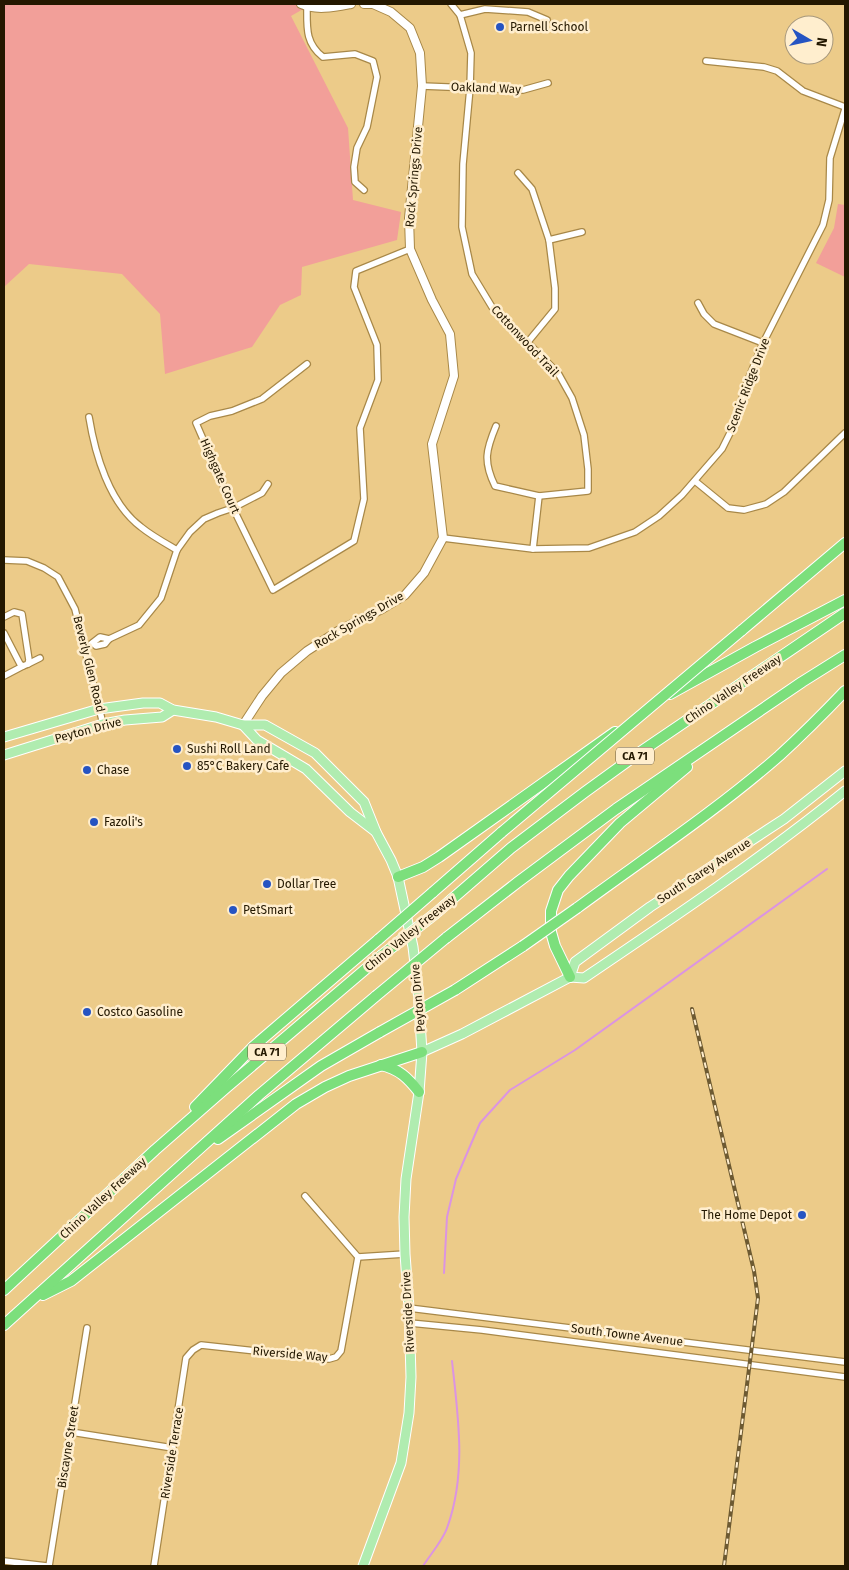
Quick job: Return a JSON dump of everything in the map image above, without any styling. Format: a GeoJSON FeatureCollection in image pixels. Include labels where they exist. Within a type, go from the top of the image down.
{"type":"FeatureCollection","features":[{"type":"Feature","properties":{"kind":"highway"},"geometry":{"type":"LineString","coordinates":[[155,1150],[254,1046],[502,832],[845,543]]}},
{"type":"Feature","properties":{"kind":"highway"},"geometry":{"type":"LineString","coordinates":[[398,877],[439,857],[670,694],[845,600]]}},
{"type":"Feature","properties":{"kind":"highway","name":"Chino Valley Freeway"},"geometry":{"type":"LineString","coordinates":[[4,1290],[155,1150],[234,1080],[381,956],[436,913],[511,848],[636,755],[845,614]]}},
{"type":"Feature","properties":{"kind":"highway","name":"CA 71"},"geometry":{"type":"LineString","coordinates":[[4,1326],[259,1095],[446,938],[609,815],[845,654]]}},
{"type":"Feature","properties":{"kind":"highway"},"geometry":{"type":"LineString","coordinates":[[181,1166],[321,1066],[454,990],[523,946],[577,908],[752,778],[795,742],[845,692]]}},
{"type":"Feature","properties":{"kind":"highway"},"geometry":{"type":"LineString","coordinates":[[570,977],[555,946],[551,932],[551,911],[558,890],[620,823],[679,775],[717,740]]}},
{"type":"Feature","properties":{"kind":"highway"},"geometry":{"type":"LineString","coordinates":[[31,1300],[71,1281],[296,1104],[340,1080],[422,1052]]}},
{"type":"Feature","properties":{"kind":"highway"},"geometry":{"type":"LineString","coordinates":[[380,1065],[390,1067],[402,1073],[419,1092]]}},
{"type":"Feature","properties":{"kind":"main road","name":"Peyton Drive"},"geometry":{"type":"LineString","coordinates":[[4,736],[99,709],[143,703],[160,703],[173,710],[242,725],[265,725],[315,753],[364,802],[376,832],[392,860],[398,877],[413,947],[422,1052]]}},
{"type":"Feature","properties":{"kind":"main road","name":"Peyton Drive"},"geometry":{"type":"LineString","coordinates":[[4,755],[103,724],[162,717],[173,710]]}},
{"type":"Feature","properties":{"kind":"main road","name":"Peyton Drive"},"geometry":{"type":"LineString","coordinates":[[242,725],[257,740],[306,768],[350,812],[376,832]]}},
{"type":"Feature","properties":{"kind":"main road","name":"South Garey Avenue"},"geometry":{"type":"LineString","coordinates":[[570,977],[575,962],[650,907],[784,819],[845,771]]}},
{"type":"Feature","properties":{"kind":"main road","name":"South Garey Avenue"},"geometry":{"type":"LineString","coordinates":[[422,1052],[462,1034],[570,977],[584,978],[720,885],[798,829],[845,791]]}},
{"type":"Feature","properties":{"kind":"main road","name":"Riverside Drive"},"geometry":{"type":"LineString","coordinates":[[362,1566],[401,1463],[410,1412],[410,1323],[404,1217],[406,1179],[419,1092],[422,1052]]}},
{"type":"Feature","properties":{"kind":"street"},"geometry":{"type":"LineString","coordinates":[[351,4],[331,8],[304,5],[307,33],[314,50],[323,57],[355,54],[373,62],[377,77],[366,127],[357,148],[354,168],[355,182],[364,190]]}},
{"type":"Feature","properties":{"kind":"street","name":"Rock Springs Drive"},"geometry":{"type":"LineString","coordinates":[[242,725],[281,673],[308,651],[338,631],[405,595],[424,573],[443,538],[432,444],[454,376],[450,334],[432,300],[410,249],[409,218],[422,86],[420,53],[410,28],[391,12],[373,4],[364,4]]}},
{"type":"Feature","properties":{"kind":"street","name":"Cottonwood Trail"},"geometry":{"type":"LineString","coordinates":[[451,4],[460,15],[471,53],[470,88],[463,164],[462,227],[472,274],[492,306],[558,373],[572,398],[584,435],[588,468],[588,491],[539,496]]}},
{"type":"Feature","properties":{"kind":"street"},"geometry":{"type":"LineString","coordinates":[[460,15],[485,9],[528,12],[548,20]]}},
{"type":"Feature","properties":{"kind":"street"},"geometry":{"type":"LineString","coordinates":[[706,61],[764,67],[777,71],[803,91],[845,108]]}},
{"type":"Feature","properties":{"kind":"street","name":"Oakland Way"},"geometry":{"type":"LineString","coordinates":[[422,86],[523,90],[548,82]]}},
{"type":"Feature","properties":{"kind":"street","name":"Scenic Ridge Drive"},"geometry":{"type":"LineString","coordinates":[[443,538],[533,549],[589,548],[635,532],[660,516],[682,495],[722,449],[734,425],[746,385],[763,342],[823,225],[829,200],[830,158],[845,108]]}},
{"type":"Feature","properties":{"kind":"street"},"geometry":{"type":"LineString","coordinates":[[518,173],[532,188],[549,240],[555,288],[555,308],[527,342]]}},
{"type":"Feature","properties":{"kind":"street"},"geometry":{"type":"LineString","coordinates":[[549,240],[582,232]]}},
{"type":"Feature","properties":{"kind":"street","name":"Highgate Court"},"geometry":{"type":"LineString","coordinates":[[307,364],[262,399],[232,411],[210,416],[196,423],[233,508],[272,590],[354,541],[364,499],[360,428],[378,380],[377,345],[354,287],[356,271],[410,249]]}},
{"type":"Feature","properties":{"kind":"street"},"geometry":{"type":"LineString","coordinates":[[698,303],[704,314],[714,324],[763,342]]}},
{"type":"Feature","properties":{"kind":"street"},"geometry":{"type":"LineString","coordinates":[[89,417],[93,442],[103,473],[116,497],[130,517],[140,527],[176,550]]}},
{"type":"Feature","properties":{"kind":"street"},"geometry":{"type":"LineString","coordinates":[[496,426],[487,449],[488,473],[495,486],[539,496],[533,549]]}},
{"type":"Feature","properties":{"kind":"street"},"geometry":{"type":"LineString","coordinates":[[695,481],[728,508],[744,510],[766,504],[784,492],[845,433]]}},
{"type":"Feature","properties":{"kind":"street"},"geometry":{"type":"LineString","coordinates":[[83,646],[93,643],[96,646],[105,644],[109,639],[139,625],[161,598],[176,550],[190,532],[204,520],[262,493],[268,484]]}},
{"type":"Feature","properties":{"kind":"street","name":"Beverly Glen Road"},"geometry":{"type":"LineString","coordinates":[[4,560],[27,561],[44,568],[58,577],[75,609],[103,724]]}},
{"type":"Feature","properties":{"kind":"street"},"geometry":{"type":"LineString","coordinates":[[4,617],[14,612],[22,614],[29,660],[25,665]]}},
{"type":"Feature","properties":{"kind":"street"},"geometry":{"type":"LineString","coordinates":[[4,633],[20,664],[25,665]]}},
{"type":"Feature","properties":{"kind":"street"},"geometry":{"type":"LineString","coordinates":[[4,676],[40,658]]}},
{"type":"Feature","properties":{"kind":"street"},"geometry":{"type":"LineString","coordinates":[[305,1196],[358,1257],[405,1254]]}},
{"type":"Feature","properties":{"kind":"street","name":"Riverside Way"},"geometry":{"type":"LineString","coordinates":[[200,1345],[329,1359],[336,1357],[341,1351],[358,1257]]}},
{"type":"Feature","properties":{"kind":"street","name":"South Towne Avenue"},"geometry":{"type":"LineString","coordinates":[[409,1308],[845,1362]]}},
{"type":"Feature","properties":{"kind":"street","name":"South Towne Avenue"},"geometry":{"type":"LineString","coordinates":[[410,1323],[482,1330],[845,1377]]}},
{"type":"Feature","properties":{"kind":"street","name":"Biscayne Street"},"geometry":{"type":"LineString","coordinates":[[48,1566],[87,1328]]}},
{"type":"Feature","properties":{"kind":"street","name":"Riverside Terrace"},"geometry":{"type":"LineString","coordinates":[[154,1566],[186,1358],[200,1345]]}},
{"type":"Feature","properties":{"kind":"street"},"geometry":{"type":"LineString","coordinates":[[71,1432],[173,1448]]}},
{"type":"Feature","properties":{"kind":"street"},"geometry":{"type":"LineString","coordinates":[[4,1561],[48,1566]]}},
{"type":"Feature","properties":{"kind":"shaded area"},"geometry":{"type":"Polygon","coordinates":[[[4,4],[312,4],[291,16],[348,128],[353,200],[401,212],[397,240],[302,267],[301,295],[280,305],[252,347],[165,374],[160,314],[122,274],[29,264],[4,287],[4,4]]]}},
{"type":"Feature","properties":{"kind":"shaded area"},"geometry":{"type":"Polygon","coordinates":[[[838,204],[845,205],[845,277],[816,263],[834,228],[838,204]]]}},
{"type":"Feature","properties":{"kind":"waterway"},"geometry":{"type":"LineString","coordinates":[[444,1273],[447,1217],[456,1179],[480,1123],[510,1090],[575,1050],[827,869]]}},
{"type":"Feature","properties":{"kind":"waterway"},"geometry":{"type":"LineString","coordinates":[[423,1566],[445,1533],[457,1487],[459,1445],[452,1361]]}},
{"type":"Feature","properties":{"kind":"railway"},"geometry":{"type":"LineString","coordinates":[[692,1009],[754,1271],[758,1298],[724,1566]]}},
{"type":"Feature","properties":{"kind":"place","name":"Parnell School"},"geometry":{"type":"Point","coordinates":[500,27]}},
{"type":"Feature","properties":{"kind":"place","name":"Sushi Roll Land"},"geometry":{"type":"Point","coordinates":[177,749]}},
{"type":"Feature","properties":{"kind":"place","name":"85°C Bakery Cafe"},"geometry":{"type":"Point","coordinates":[187,766]}},
{"type":"Feature","properties":{"kind":"place","name":"Chase"},"geometry":{"type":"Point","coordinates":[87,770]}},
{"type":"Feature","properties":{"kind":"place","name":"Fazoli's"},"geometry":{"type":"Point","coordinates":[94,822]}},
{"type":"Feature","properties":{"kind":"place","name":"Dollar Tree"},"geometry":{"type":"Point","coordinates":[267,884]}},
{"type":"Feature","properties":{"kind":"place","name":"PetSmart"},"geometry":{"type":"Point","coordinates":[233,910]}},
{"type":"Feature","properties":{"kind":"place","name":"Costco Gasoline"},"geometry":{"type":"Point","coordinates":[87,1012]}},
{"type":"Feature","properties":{"kind":"place","name":"The Home Depot"},"geometry":{"type":"Point","coordinates":[802,1215]}}]}
